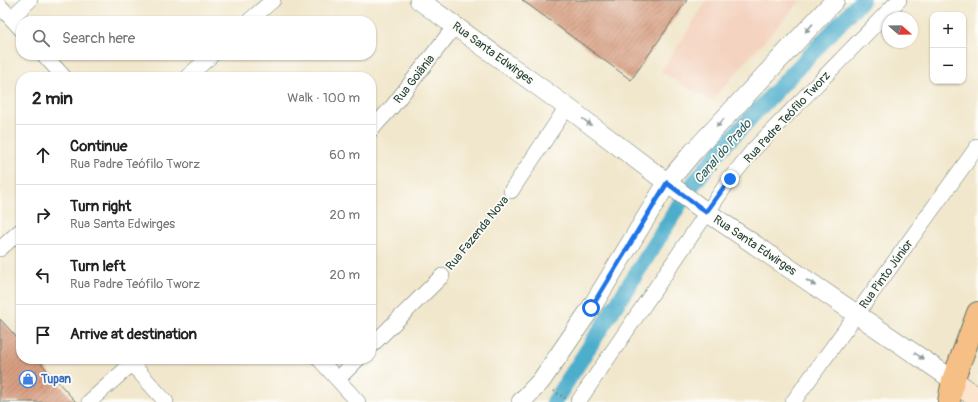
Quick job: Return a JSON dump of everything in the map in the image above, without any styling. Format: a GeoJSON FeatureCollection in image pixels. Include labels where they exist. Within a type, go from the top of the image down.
{"type":"FeatureCollection","features":[{"type":"Feature","properties":{"kind":"highway"},"geometry":{"type":"LineString","coordinates":[[949,402],[953,380],[978,313]]}},
{"type":"Feature","properties":{"kind":"main road","name":"Rua Santa Edwirges"},"geometry":{"type":"LineString","coordinates":[[953,380],[978,399]]}},
{"type":"Feature","properties":{"kind":"street"},"geometry":{"type":"LineString","coordinates":[[11,18],[30,0]]}},
{"type":"Feature","properties":{"kind":"street"},"geometry":{"type":"LineString","coordinates":[[255,16],[273,0]]}},
{"type":"Feature","properties":{"kind":"street","name":"Rua Santa Edwirges"},"geometry":{"type":"LineString","coordinates":[[419,0],[567,106],[702,209],[953,380]]}},
{"type":"Feature","properties":{"kind":"street"},"geometry":{"type":"LineString","coordinates":[[521,402],[541,381],[591,308],[669,184],[693,152],[835,0]]}},
{"type":"Feature","properties":{"kind":"street","name":"Rua Padre Teófilo Tworz"},"geometry":{"type":"LineString","coordinates":[[574,402],[702,209],[730,179],[754,149],[899,0]]}},
{"type":"Feature","properties":{"kind":"street"},"geometry":{"type":"LineString","coordinates":[[0,6],[16,24]]}},
{"type":"Feature","properties":{"kind":"street","name":"Rua Goiânia"},"geometry":{"type":"LineString","coordinates":[[376,124],[455,26]]}},
{"type":"Feature","properties":{"kind":"street"},"geometry":{"type":"LineString","coordinates":[[49,60],[59,72]]}},
{"type":"Feature","properties":{"kind":"street"},"geometry":{"type":"LineString","coordinates":[[193,72],[206,60]]}},
{"type":"Feature","properties":{"kind":"street","name":"Rua Fazenda Nova"},"geometry":{"type":"LineString","coordinates":[[511,191],[567,106]]}},
{"type":"Feature","properties":{"kind":"street","name":"Rua Pinto Júnior"},"geometry":{"type":"LineString","coordinates":[[792,402],[858,314],[978,146]]}},
{"type":"Feature","properties":{"kind":"street"},"geometry":{"type":"LineString","coordinates":[[0,249],[16,235]]}},
{"type":"Feature","properties":{"kind":"street","name":"Rua Fazenda Nova"},"geometry":{"type":"LineString","coordinates":[[376,341],[442,276]]}},
{"type":"Feature","properties":{"kind":"street"},"geometry":{"type":"LineString","coordinates":[[89,402],[131,364]]}},
{"type":"Feature","properties":{"kind":"street"},"geometry":{"type":"LineString","coordinates":[[136,364],[166,402]]}},
{"type":"Feature","properties":{"kind":"street"},"geometry":{"type":"LineString","coordinates":[[324,364],[358,402]]}},
{"type":"Feature","properties":{"kind":"street"},"geometry":{"type":"LineString","coordinates":[[338,379],[353,364]]}},
{"type":"Feature","properties":{"kind":"path"},"geometry":{"type":"LineString","coordinates":[[701,159],[721,173]]}},
{"type":"Feature","properties":{"kind":"path","name":"Rua Fazenda Nova"},"geometry":{"type":"LineString","coordinates":[[442,276],[511,191]]}},
{"type":"Feature","properties":{"kind":"path"},"geometry":{"type":"LineString","coordinates":[[554,391],[574,402]]}},
{"type":"Feature","properties":{"kind":"shaded area"},"geometry":{"type":"Polygon","coordinates":[[[707,0],[801,0],[711,101],[661,72],[707,0]]]}},
{"type":"Feature","properties":{"kind":"building"},"geometry":{"type":"Polygon","coordinates":[[[522,0],[687,0],[631,80],[522,0]]]}},
{"type":"Feature","properties":{"kind":"building","name":"Tupan"},"geometry":{"type":"Polygon","coordinates":[[[0,319],[16,337],[16,364],[42,364],[76,402],[0,402],[0,319]]]}},
{"type":"Feature","properties":{"kind":"waterway","name":"Canal do Prado"},"geometry":{"type":"LineString","coordinates":[[554,402],[687,192],[720,150],[862,0]]}},
{"type":"Feature","properties":{"kind":"place","name":"Tupan"},"geometry":{"type":"Point","coordinates":[28,379]}},
{"type":"Feature","properties":{"kind":"route"},"geometry":{"type":"LineString","coordinates":[[591,308],[667,183],[706,212],[730,179]]}}]}
